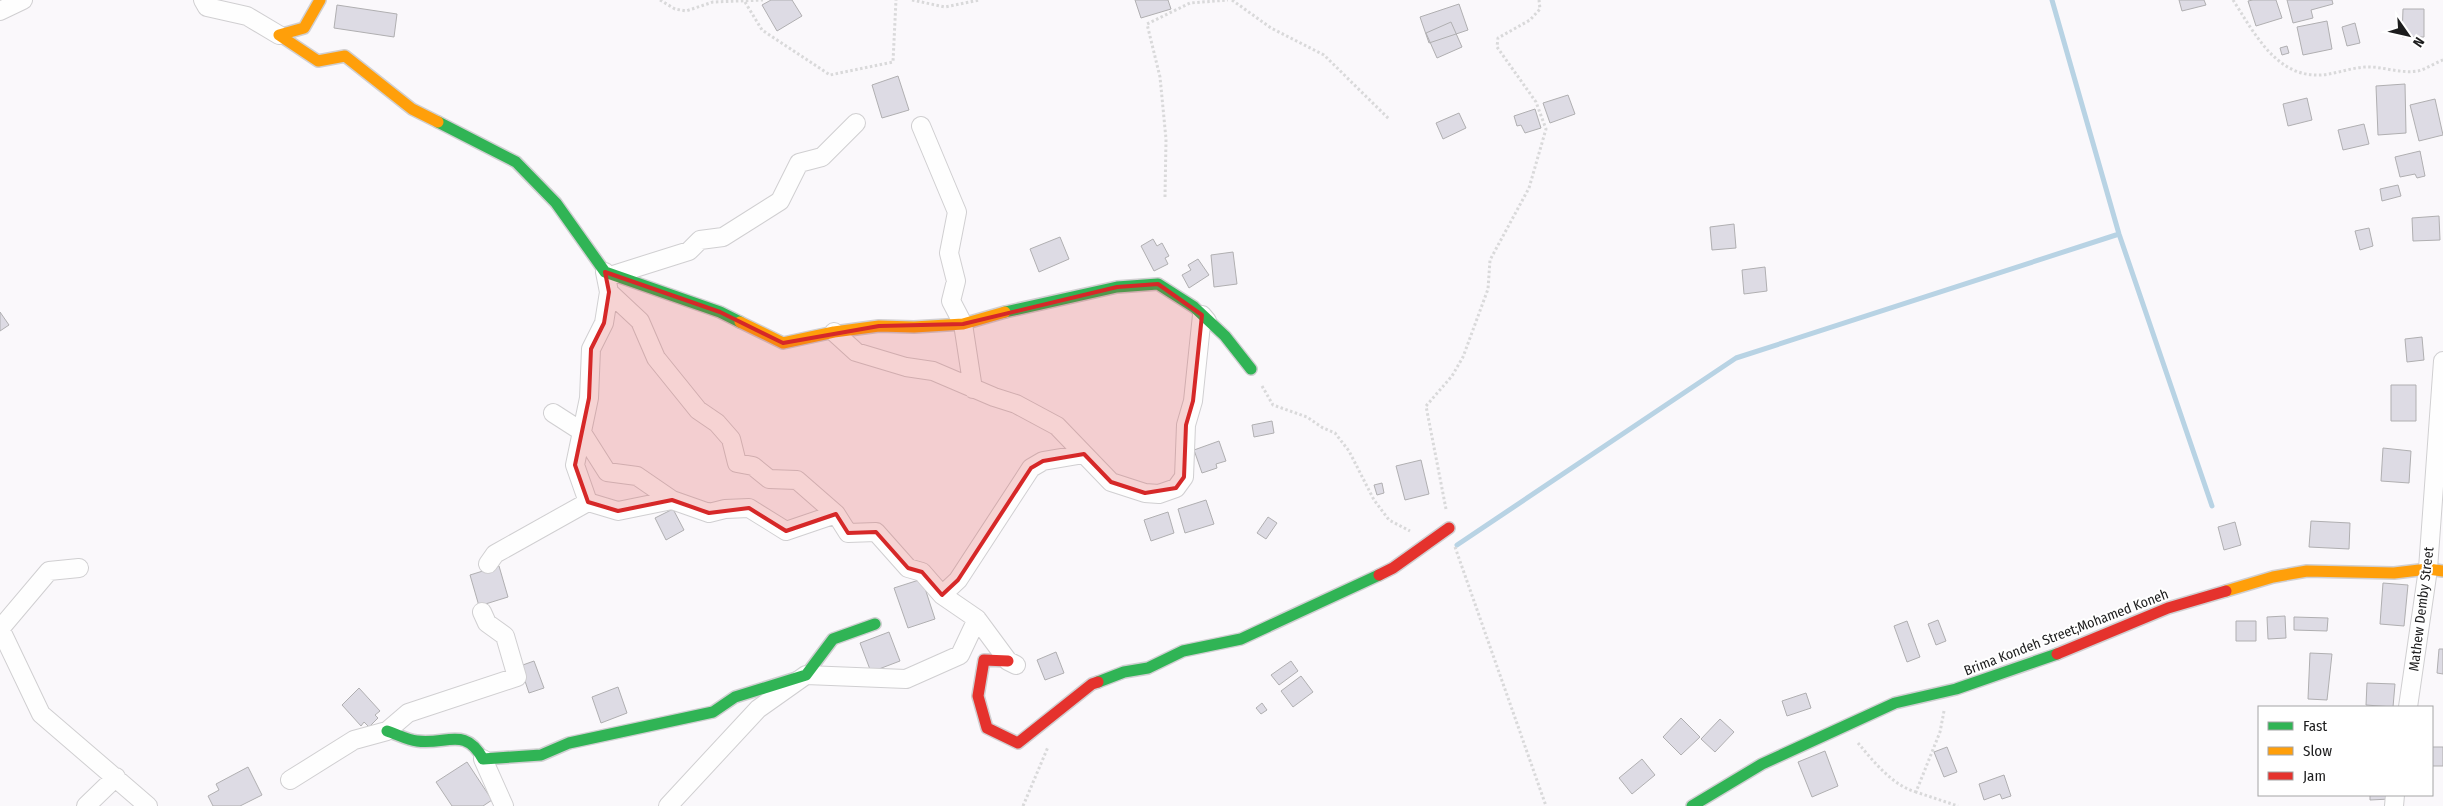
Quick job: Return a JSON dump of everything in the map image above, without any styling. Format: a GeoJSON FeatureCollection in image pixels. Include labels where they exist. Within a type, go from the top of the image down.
{"type":"FeatureCollection","features":[{"type":"Feature","properties":{"kind":"street"},"geometry":{"type":"LineString","coordinates":[[0,11],[23,0]]}},
{"type":"Feature","properties":{"kind":"street"},"geometry":{"type":"LineString","coordinates":[[203,0],[207,7],[247,16],[318,61],[345,56],[412,109],[516,162],[556,203],[609,273],[720,312],[783,343],[834,332],[878,326],[914,327],[963,324],[1019,308],[1108,289],[1158,284],[1202,315],[1252,369]]}},
{"type":"Feature","properties":{"kind":"street"},"geometry":{"type":"LineString","coordinates":[[279,35],[304,28],[320,0]]}},
{"type":"Feature","properties":{"kind":"street"},"geometry":{"type":"LineString","coordinates":[[609,273],[689,251],[700,240],[723,237],[780,201],[799,164],[822,157],[856,123]]}},
{"type":"Feature","properties":{"kind":"street"},"geometry":{"type":"LineString","coordinates":[[921,126],[957,212],[948,253],[956,281],[951,301],[963,324],[973,389]]}},
{"type":"Feature","properties":{"kind":"street"},"geometry":{"type":"LineString","coordinates":[[588,502],[575,465],[589,398],[591,349],[604,323],[609,292],[609,273]]}},
{"type":"Feature","properties":{"kind":"street"},"geometry":{"type":"LineString","coordinates":[[609,292],[640,321],[656,358],[698,410],[717,424],[732,439],[736,463],[753,466],[769,479],[797,480],[836,514],[848,533],[876,532],[908,568],[922,572],[942,595],[977,619],[1012,663]]}},
{"type":"Feature","properties":{"kind":"street"},"geometry":{"type":"LineString","coordinates":[[834,332],[856,352],[906,367],[933,372],[1016,404],[1057,426],[1110,482],[1145,493],[1159,494],[1176,488],[1184,477],[1186,425],[1193,401],[1202,315]]}},
{"type":"Feature","properties":{"kind":"street","name":"Mathew Demby Street"},"geometry":{"type":"LineString","coordinates":[[2408,706],[2436,570],[2443,361]]}},
{"type":"Feature","properties":{"kind":"street"},"geometry":{"type":"LineString","coordinates":[[553,413],[582,431],[607,472],[637,476],[672,500],[709,513],[725,509],[749,508],[786,531],[836,514]]}},
{"type":"Feature","properties":{"kind":"street"},"geometry":{"type":"LineString","coordinates":[[942,595],[958,580],[1032,468],[1043,462],[1084,454]]}},
{"type":"Feature","properties":{"kind":"street"},"geometry":{"type":"LineString","coordinates":[[488,564],[495,554],[588,502],[618,511],[672,500]]}},
{"type":"Feature","properties":{"kind":"street"},"geometry":{"type":"LineString","coordinates":[[984,660],[978,696],[987,728],[1018,743],[1092,684],[1124,672],[1148,668],[1183,651],[1242,639],[1393,568],[1449,528]]}},
{"type":"Feature","properties":{"kind":"street"},"geometry":{"type":"LineString","coordinates":[[79,568],[49,571],[0,629],[41,714],[148,806]]}},
{"type":"Feature","properties":{"kind":"street","name":"Brima Kondeh Street;Mohamed Koneh"},"geometry":{"type":"LineString","coordinates":[[1692,806],[1762,764],[1817,737],[1896,703],[1956,689],[2010,671],[2100,638],[2168,608],[2273,577],[2307,571],[2394,573],[2436,570]]}},
{"type":"Feature","properties":{"kind":"street"},"geometry":{"type":"LineString","coordinates":[[290,780],[354,740],[387,731],[408,713],[517,677],[505,636],[487,623],[482,612]]}},
{"type":"Feature","properties":{"kind":"street"},"geometry":{"type":"LineString","coordinates":[[483,759],[522,758],[541,755],[569,743],[712,712],[735,697],[806,675],[906,679],[960,655],[977,619]]}},
{"type":"Feature","properties":{"kind":"street"},"geometry":{"type":"LineString","coordinates":[[668,806],[758,709],[806,675],[833,639],[876,624]]}},
{"type":"Feature","properties":{"kind":"street"},"geometry":{"type":"LineString","coordinates":[[960,655],[971,662],[984,660],[1012,663]]}},
{"type":"Feature","properties":{"kind":"street"},"geometry":{"type":"LineString","coordinates":[[387,731],[417,741],[465,739],[476,746],[504,806]]}},
{"type":"Feature","properties":{"kind":"street"},"geometry":{"type":"LineString","coordinates":[[86,806],[116,777]]}},
{"type":"Feature","properties":{"kind":"path"},"geometry":{"type":"LineString","coordinates":[[660,0],[675,9],[686,11],[713,2],[763,0]]}},
{"type":"Feature","properties":{"kind":"path"},"geometry":{"type":"LineString","coordinates":[[745,2],[762,30],[830,76],[893,62],[896,0]]}},
{"type":"Feature","properties":{"kind":"path"},"geometry":{"type":"LineString","coordinates":[[912,0],[945,7],[980,0]]}},
{"type":"Feature","properties":{"kind":"path"},"geometry":{"type":"LineString","coordinates":[[1165,197],[1166,140],[1160,76],[1146,24],[1190,3],[1228,0]]}},
{"type":"Feature","properties":{"kind":"path"},"geometry":{"type":"LineString","coordinates":[[1232,0],[1271,28],[1324,55],[1389,119]]}},
{"type":"Feature","properties":{"kind":"path"},"geometry":{"type":"LineString","coordinates":[[1538,0],[1540,10],[1530,20],[1498,38],[1497,47],[1536,102],[1546,129],[1529,188],[1490,260],[1488,289],[1464,357],[1452,376],[1426,406],[1449,528],[1546,806]]}},
{"type":"Feature","properties":{"kind":"path"},"geometry":{"type":"LineString","coordinates":[[2233,0],[2256,35],[2278,62],[2300,72],[2315,76],[2376,66],[2418,71],[2443,60]]}},
{"type":"Feature","properties":{"kind":"path"},"geometry":{"type":"LineString","coordinates":[[1252,369],[1273,404],[1307,417],[1335,434],[1349,451],[1374,500],[1388,520],[1417,534]]}},
{"type":"Feature","properties":{"kind":"path"},"geometry":{"type":"LineString","coordinates":[[1916,792],[1944,720],[1942,704],[1937,693]]}},
{"type":"Feature","properties":{"kind":"path"},"geometry":{"type":"LineString","coordinates":[[1856,741],[1890,777],[1905,789],[1958,806]]}},
{"type":"Feature","properties":{"kind":"path"},"geometry":{"type":"LineString","coordinates":[[1022,806],[1050,742]]}},
{"type":"Feature","properties":{"kind":"highlighted area"},"geometry":{"type":"Polygon","coordinates":[[[605,272],[720,312],[783,343],[879,326],[963,324],[1117,287],[1158,284],[1202,315],[1193,401],[1186,425],[1184,477],[1176,488],[1145,493],[1111,482],[1084,454],[1043,461],[1031,468],[958,580],[942,595],[922,572],[908,568],[876,532],[848,533],[836,514],[786,531],[749,508],[709,513],[672,500],[618,511],[588,502],[575,465],[589,398],[591,349],[604,323],[609,292],[605,272]]]}},
{"type":"Feature","properties":{"kind":"building"},"geometry":{"type":"Polygon","coordinates":[[[771,0],[792,0],[802,16],[777,31],[762,5],[771,0]]]}},
{"type":"Feature","properties":{"kind":"building"},"geometry":{"type":"Polygon","coordinates":[[[1135,0],[1168,0],[1171,9],[1141,18],[1135,0]]]}},
{"type":"Feature","properties":{"kind":"building"},"geometry":{"type":"Polygon","coordinates":[[[2179,0],[2204,0],[2206,5],[2182,11],[2179,0]]]}},
{"type":"Feature","properties":{"kind":"building"},"geometry":{"type":"Polygon","coordinates":[[[2276,0],[2282,18],[2256,26],[2248,1],[2276,0]]]}},
{"type":"Feature","properties":{"kind":"building"},"geometry":{"type":"Polygon","coordinates":[[[2287,0],[2332,0],[2333,4],[2311,10],[2313,18],[2293,23],[2287,0]]]}},
{"type":"Feature","properties":{"kind":"building"},"geometry":{"type":"Polygon","coordinates":[[[1459,4],[1468,30],[1429,43],[1420,17],[1459,4]]]}},
{"type":"Feature","properties":{"kind":"building"},"geometry":{"type":"Polygon","coordinates":[[[337,5],[397,14],[394,37],[334,28],[337,5]]]}},
{"type":"Feature","properties":{"kind":"building"},"geometry":{"type":"Polygon","coordinates":[[[2403,9],[2424,9],[2424,37],[2402,37],[2403,9]]]}},
{"type":"Feature","properties":{"kind":"building"},"geometry":{"type":"Polygon","coordinates":[[[2327,21],[2332,49],[2303,55],[2297,27],[2327,21]]]}},
{"type":"Feature","properties":{"kind":"building"},"geometry":{"type":"Polygon","coordinates":[[[1451,22],[1462,47],[1437,58],[1426,33],[1451,22]]]}},
{"type":"Feature","properties":{"kind":"building"},"geometry":{"type":"Polygon","coordinates":[[[2355,23],[2360,43],[2347,46],[2342,27],[2355,23]]]}},
{"type":"Feature","properties":{"kind":"building"},"geometry":{"type":"Polygon","coordinates":[[[2287,46],[2289,53],[2282,55],[2280,48],[2287,46]]]}},
{"type":"Feature","properties":{"kind":"building"},"geometry":{"type":"Polygon","coordinates":[[[898,76],[909,110],[882,118],[872,85],[898,76]]]}},
{"type":"Feature","properties":{"kind":"building"},"geometry":{"type":"Polygon","coordinates":[[[2405,84],[2406,133],[2378,135],[2376,86],[2405,84]]]}},
{"type":"Feature","properties":{"kind":"building"},"geometry":{"type":"Polygon","coordinates":[[[1568,95],[1575,114],[1550,123],[1543,103],[1568,95]]]}},
{"type":"Feature","properties":{"kind":"building"},"geometry":{"type":"Polygon","coordinates":[[[2307,98],[2312,120],[2288,126],[2283,104],[2307,98]]]}},
{"type":"Feature","properties":{"kind":"building"},"geometry":{"type":"Polygon","coordinates":[[[2435,99],[2443,135],[2419,141],[2410,105],[2435,99]]]}},
{"type":"Feature","properties":{"kind":"building"},"geometry":{"type":"Polygon","coordinates":[[[1535,109],[1541,128],[1525,133],[1521,125],[1517,126],[1514,116],[1535,109]]]}},
{"type":"Feature","properties":{"kind":"building"},"geometry":{"type":"Polygon","coordinates":[[[1459,113],[1466,128],[1443,139],[1436,123],[1459,113]]]}},
{"type":"Feature","properties":{"kind":"building"},"geometry":{"type":"Polygon","coordinates":[[[2364,124],[2369,144],[2343,150],[2338,130],[2364,124]]]}},
{"type":"Feature","properties":{"kind":"building"},"geometry":{"type":"Polygon","coordinates":[[[2420,151],[2425,176],[2417,178],[2415,174],[2400,177],[2395,157],[2420,151]]]}},
{"type":"Feature","properties":{"kind":"building"},"geometry":{"type":"Polygon","coordinates":[[[2398,185],[2401,196],[2382,201],[2380,189],[2398,185]]]}},
{"type":"Feature","properties":{"kind":"building"},"geometry":{"type":"Polygon","coordinates":[[[2439,216],[2440,240],[2413,241],[2412,218],[2439,216]]]}},
{"type":"Feature","properties":{"kind":"building"},"geometry":{"type":"Polygon","coordinates":[[[1734,224],[1736,248],[1712,250],[1710,227],[1734,224]]]}},
{"type":"Feature","properties":{"kind":"building"},"geometry":{"type":"Polygon","coordinates":[[[2369,228],[2373,246],[2360,250],[2355,231],[2369,228]]]}},
{"type":"Feature","properties":{"kind":"building"},"geometry":{"type":"Polygon","coordinates":[[[1060,237],[1069,259],[1039,272],[1030,249],[1060,237]]]}},
{"type":"Feature","properties":{"kind":"building"},"geometry":{"type":"Polygon","coordinates":[[[1153,239],[1157,246],[1162,243],[1169,256],[1165,258],[1168,264],[1154,271],[1141,246],[1153,239]]]}},
{"type":"Feature","properties":{"kind":"building"},"geometry":{"type":"Polygon","coordinates":[[[1233,252],[1237,284],[1214,287],[1211,255],[1233,252]]]}},
{"type":"Feature","properties":{"kind":"building"},"geometry":{"type":"Polygon","coordinates":[[[1198,259],[1209,275],[1189,288],[1182,275],[1191,270],[1188,265],[1198,259]]]}},
{"type":"Feature","properties":{"kind":"building"},"geometry":{"type":"Polygon","coordinates":[[[1765,267],[1767,291],[1744,294],[1742,270],[1765,267]]]}},
{"type":"Feature","properties":{"kind":"building"},"geometry":{"type":"Polygon","coordinates":[[[0,312],[9,325],[0,331],[0,312]]]}},
{"type":"Feature","properties":{"kind":"building"},"geometry":{"type":"Polygon","coordinates":[[[2422,337],[2424,360],[2407,362],[2405,339],[2422,337]]]}},
{"type":"Feature","properties":{"kind":"building"},"geometry":{"type":"Polygon","coordinates":[[[2391,385],[2416,385],[2416,421],[2391,421],[2391,385]]]}},
{"type":"Feature","properties":{"kind":"building"},"geometry":{"type":"Polygon","coordinates":[[[1272,421],[1274,433],[1254,437],[1252,425],[1272,421]]]}},
{"type":"Feature","properties":{"kind":"building"},"geometry":{"type":"Polygon","coordinates":[[[1219,441],[1226,461],[1216,464],[1217,468],[1202,473],[1194,450],[1219,441]]]}},
{"type":"Feature","properties":{"kind":"building"},"geometry":{"type":"Polygon","coordinates":[[[2383,448],[2411,451],[2409,483],[2381,481],[2383,448]]]}},
{"type":"Feature","properties":{"kind":"building"},"geometry":{"type":"Polygon","coordinates":[[[1421,460],[1429,494],[1405,500],[1396,466],[1421,460]]]}},
{"type":"Feature","properties":{"kind":"building"},"geometry":{"type":"Polygon","coordinates":[[[1382,483],[1384,493],[1377,495],[1374,485],[1382,483]]]}},
{"type":"Feature","properties":{"kind":"building"},"geometry":{"type":"Polygon","coordinates":[[[1206,500],[1214,524],[1185,533],[1178,509],[1206,500]]]}},
{"type":"Feature","properties":{"kind":"building"},"geometry":{"type":"Polygon","coordinates":[[[673,509],[684,530],[666,540],[655,518],[673,509]]]}},
{"type":"Feature","properties":{"kind":"building"},"geometry":{"type":"Polygon","coordinates":[[[1168,512],[1174,533],[1151,541],[1144,520],[1168,512]]]}},
{"type":"Feature","properties":{"kind":"building"},"geometry":{"type":"Polygon","coordinates":[[[1268,517],[1277,523],[1266,539],[1257,533],[1268,517]]]}},
{"type":"Feature","properties":{"kind":"building"},"geometry":{"type":"Polygon","coordinates":[[[2311,521],[2350,523],[2349,549],[2309,547],[2311,521]]]}},
{"type":"Feature","properties":{"kind":"building"},"geometry":{"type":"Polygon","coordinates":[[[2235,522],[2241,545],[2224,550],[2218,527],[2235,522]]]}},
{"type":"Feature","properties":{"kind":"building"},"geometry":{"type":"Polygon","coordinates":[[[499,566],[508,597],[479,606],[470,575],[499,566]]]}},
{"type":"Feature","properties":{"kind":"building"},"geometry":{"type":"Polygon","coordinates":[[[922,579],[935,619],[908,628],[894,588],[922,579]]]}},
{"type":"Feature","properties":{"kind":"building"},"geometry":{"type":"Polygon","coordinates":[[[2383,583],[2408,585],[2404,626],[2380,624],[2383,583]]]}},
{"type":"Feature","properties":{"kind":"building"},"geometry":{"type":"Polygon","coordinates":[[[2285,616],[2286,638],[2268,639],[2267,617],[2285,616]]]}},
{"type":"Feature","properties":{"kind":"building"},"geometry":{"type":"Polygon","coordinates":[[[2294,617],[2328,618],[2327,631],[2294,630],[2294,617]]]}},
{"type":"Feature","properties":{"kind":"building"},"geometry":{"type":"Polygon","coordinates":[[[1938,620],[1946,641],[1936,645],[1928,624],[1938,620]]]}},
{"type":"Feature","properties":{"kind":"building"},"geometry":{"type":"Polygon","coordinates":[[[1907,621],[1920,657],[1907,662],[1894,626],[1907,621]]]}},
{"type":"Feature","properties":{"kind":"building"},"geometry":{"type":"Polygon","coordinates":[[[2236,621],[2256,621],[2256,641],[2236,641],[2236,621]]]}},
{"type":"Feature","properties":{"kind":"building"},"geometry":{"type":"Polygon","coordinates":[[[889,632],[900,661],[871,672],[860,643],[889,632]]]}},
{"type":"Feature","properties":{"kind":"building"},"geometry":{"type":"Polygon","coordinates":[[[2439,649],[2443,649],[2443,674],[2437,673],[2439,649]]]}},
{"type":"Feature","properties":{"kind":"building"},"geometry":{"type":"Polygon","coordinates":[[[1056,652],[1064,673],[1045,680],[1037,660],[1056,652]]]}},
{"type":"Feature","properties":{"kind":"building"},"geometry":{"type":"Polygon","coordinates":[[[2310,653],[2332,654],[2327,700],[2308,699],[2310,653]]]}},
{"type":"Feature","properties":{"kind":"building"},"geometry":{"type":"Polygon","coordinates":[[[534,661],[544,688],[529,693],[520,666],[534,661]]]}},
{"type":"Feature","properties":{"kind":"building"},"geometry":{"type":"Polygon","coordinates":[[[1291,661],[1298,671],[1279,685],[1271,675],[1291,661]]]}},
{"type":"Feature","properties":{"kind":"building"},"geometry":{"type":"Polygon","coordinates":[[[1301,676],[1313,692],[1293,707],[1281,691],[1301,676]]]}},
{"type":"Feature","properties":{"kind":"building"},"geometry":{"type":"Polygon","coordinates":[[[2367,683],[2395,684],[2393,706],[2366,705],[2367,683]]]}},
{"type":"Feature","properties":{"kind":"building"},"geometry":{"type":"Polygon","coordinates":[[[618,687],[627,713],[601,723],[592,697],[618,687]]]}},
{"type":"Feature","properties":{"kind":"building"},"geometry":{"type":"Polygon","coordinates":[[[359,688],[380,711],[375,715],[378,718],[369,727],[364,722],[361,726],[342,705],[359,688]]]}},
{"type":"Feature","properties":{"kind":"building"},"geometry":{"type":"Polygon","coordinates":[[[1806,693],[1811,708],[1787,716],[1782,701],[1806,693]]]}},
{"type":"Feature","properties":{"kind":"building"},"geometry":{"type":"Polygon","coordinates":[[[1262,703],[1267,710],[1261,714],[1256,708],[1262,703]]]}},
{"type":"Feature","properties":{"kind":"building"},"geometry":{"type":"Polygon","coordinates":[[[1681,718],[1700,737],[1681,755],[1663,737],[1681,718]]]}},
{"type":"Feature","properties":{"kind":"building"},"geometry":{"type":"Polygon","coordinates":[[[1720,719],[1734,732],[1715,752],[1701,739],[1720,719]]]}},
{"type":"Feature","properties":{"kind":"building"},"geometry":{"type":"Polygon","coordinates":[[[1947,747],[1957,772],[1944,777],[1934,752],[1947,747]]]}},
{"type":"Feature","properties":{"kind":"building"},"geometry":{"type":"Polygon","coordinates":[[[2433,747],[2443,747],[2443,766],[2433,766],[2433,747]]]}},
{"type":"Feature","properties":{"kind":"building"},"geometry":{"type":"Polygon","coordinates":[[[1825,751],[1838,786],[1812,797],[1798,762],[1825,751]]]}},
{"type":"Feature","properties":{"kind":"building"},"geometry":{"type":"Polygon","coordinates":[[[1642,759],[1655,775],[1632,794],[1619,778],[1642,759]]]}},
{"type":"Feature","properties":{"kind":"building"},"geometry":{"type":"Polygon","coordinates":[[[467,762],[492,800],[483,806],[452,806],[436,782],[467,762]]]}},
{"type":"Feature","properties":{"kind":"building"},"geometry":{"type":"Polygon","coordinates":[[[248,767],[262,795],[240,806],[213,806],[208,796],[219,790],[216,784],[248,767]]]}},
{"type":"Feature","properties":{"kind":"building"},"geometry":{"type":"Polygon","coordinates":[[[2004,775],[2011,796],[2002,799],[2000,794],[1984,800],[1979,784],[2004,775]]]}},
{"type":"Feature","properties":{"kind":"building"},"geometry":{"type":"Polygon","coordinates":[[[2370,796],[2390,796],[2390,799],[2370,800],[2370,796]]]}},
{"type":"Feature","properties":{"kind":"waterway"},"geometry":{"type":"LineString","coordinates":[[2052,0],[2119,234],[2212,506]]}},
{"type":"Feature","properties":{"kind":"waterway"},"geometry":{"type":"LineString","coordinates":[[1457,545],[1736,358],[2119,234]]}},
{"type":"Feature","properties":{"kind":"traffic: fast"},"geometry":{"type":"LineString","coordinates":[[438,122],[516,162],[556,203],[605,272],[720,312],[740,322]]}},
{"type":"Feature","properties":{"kind":"traffic: fast"},"geometry":{"type":"LineString","coordinates":[[1005,312],[1117,287],[1158,284],[1194,307],[1225,336],[1251,369]]}},
{"type":"Feature","properties":{"kind":"traffic: fast"},"geometry":{"type":"LineString","coordinates":[[1098,682],[1124,672],[1148,668],[1183,651],[1241,639],[1379,575]]}},
{"type":"Feature","properties":{"kind":"traffic: fast"},"geometry":{"type":"LineString","coordinates":[[387,731],[417,741],[462,740],[476,749],[483,759],[541,755],[569,743],[713,712],[735,697],[806,675],[833,639],[875,624]]}},
{"type":"Feature","properties":{"kind":"traffic: fast"},"geometry":{"type":"LineString","coordinates":[[1692,806],[1762,764],[1895,703],[1956,689],[2057,654]]}},
{"type":"Feature","properties":{"kind":"traffic: slow"},"geometry":{"type":"LineString","coordinates":[[320,0],[304,28],[279,35],[318,61],[345,56],[412,109],[438,122]]}},
{"type":"Feature","properties":{"kind":"traffic: slow"},"geometry":{"type":"LineString","coordinates":[[740,322],[783,343],[834,332],[879,326],[914,327],[963,324],[1005,312]]}},
{"type":"Feature","properties":{"kind":"traffic: slow"},"geometry":{"type":"LineString","coordinates":[[2226,591],[2273,577],[2307,571],[2394,573],[2428,569],[2443,571]]}},
{"type":"Feature","properties":{"kind":"traffic: jam"},"geometry":{"type":"LineString","coordinates":[[1379,575],[1393,568],[1449,528]]}},
{"type":"Feature","properties":{"kind":"traffic: jam"},"geometry":{"type":"LineString","coordinates":[[2057,654],[2168,608],[2226,591]]}},
{"type":"Feature","properties":{"kind":"traffic: jam"},"geometry":{"type":"LineString","coordinates":[[1008,661],[984,660],[978,696],[987,728],[1018,743],[1092,684],[1098,682]]}}]}
